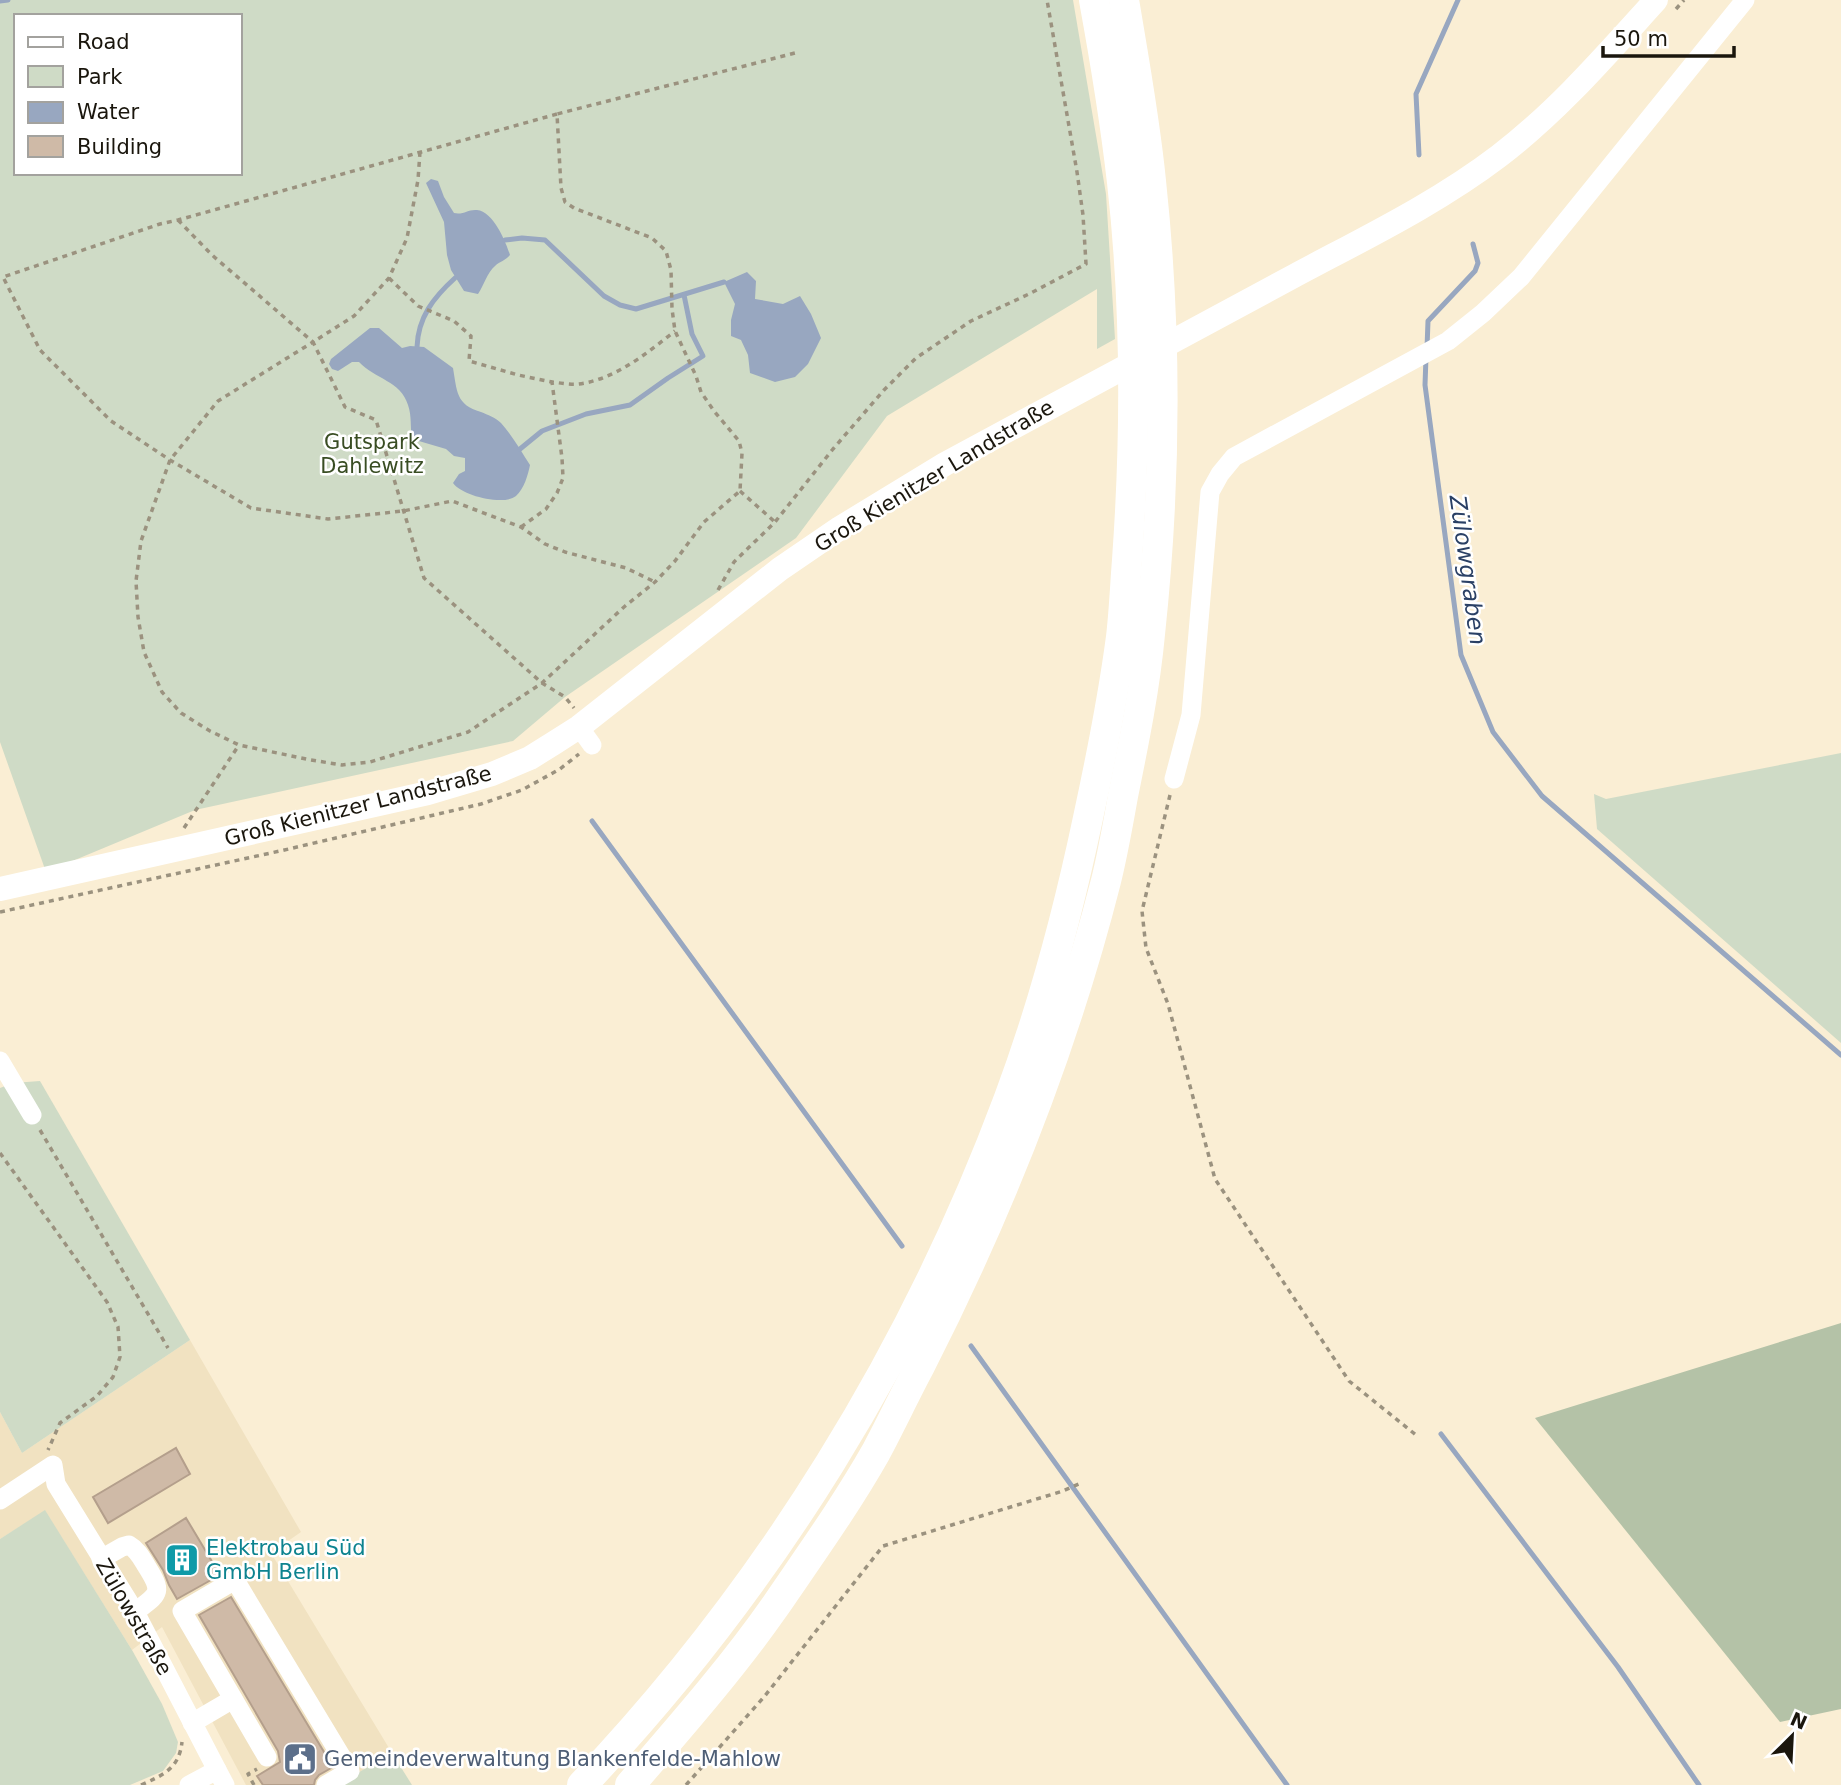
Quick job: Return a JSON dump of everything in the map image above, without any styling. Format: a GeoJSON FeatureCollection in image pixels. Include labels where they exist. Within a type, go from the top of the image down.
{"type":"FeatureCollection","features":[{"type":"Feature","properties":{"kind":"highway"},"geometry":{"type":"LineString","coordinates":[[582,1785],[684,1670],[742,1595],[803,1507],[877,1385],[921,1301],[973,1187],[1010,1096],[1044,994],[1076,872],[1105,737],[1121,636],[1132,498],[1134,381],[1130,268],[1109,82],[1094,0]]}},
{"type":"Feature","properties":{"kind":"highway"},"geometry":{"type":"LineString","coordinates":[[627,1785],[656,1755],[772,1610],[875,1452],[941,1325],[999,1199],[1040,1096],[1070,1008],[1107,878],[1135,739],[1150,636],[1160,499],[1162,379],[1151,179],[1124,0]]}},
{"type":"Feature","properties":{"kind":"main road","name":"Groß Kienitzer Landstraße"},"geometry":{"type":"LineString","coordinates":[[0,889],[456,786],[530,758],[585,731],[727,609],[779,569],[892,495],[1440,196],[1497,158],[1559,105],[1656,0]]}},
{"type":"Feature","properties":{"kind":"street"},"geometry":{"type":"LineString","coordinates":[[1174,779],[1191,715],[1210,492],[1220,474],[1234,457],[1448,341],[1483,313],[1521,277],[1745,0]]}},
{"type":"Feature","properties":{"kind":"street"},"geometry":{"type":"LineString","coordinates":[[0,1061],[6,1085],[32,1115]]}},
{"type":"Feature","properties":{"kind":"street"},"geometry":{"type":"LineString","coordinates":[[0,1500],[53,1465]]}},
{"type":"Feature","properties":{"kind":"street","name":"Zülowstraße"},"geometry":{"type":"LineString","coordinates":[[53,1465],[56,1484],[135,1612],[188,1731],[221,1778],[189,1785]]}},
{"type":"Feature","properties":{"kind":"street"},"geometry":{"type":"LineString","coordinates":[[101,1559],[124,1545],[136,1549],[158,1588],[154,1596],[135,1612]]}},
{"type":"Feature","properties":{"kind":"street"},"geometry":{"type":"LineString","coordinates":[[267,1757],[182,1611],[235,1580],[350,1771],[326,1785]]}},
{"type":"Feature","properties":{"kind":"street"},"geometry":{"type":"LineString","coordinates":[[188,1731],[233,1699]]}},
{"type":"Feature","properties":{"kind":"path"},"geometry":{"type":"LineString","coordinates":[[727,609],[718,590],[734,562],[775,522],[833,449],[916,358],[971,321],[1086,264],[1079,183],[1047,0]]}},
{"type":"Feature","properties":{"kind":"path"},"geometry":{"type":"LineString","coordinates":[[655,582],[626,568],[565,552],[545,544],[521,527],[452,501],[403,511],[328,520],[251,508],[111,421],[40,350],[1,277],[160,224],[557,114],[795,52]]}},
{"type":"Feature","properties":{"kind":"path"},"geometry":{"type":"LineString","coordinates":[[420,152],[418,180],[407,238],[389,278],[354,316],[218,401],[170,460],[141,541],[136,581],[138,617],[144,652],[162,692],[181,713],[210,731],[239,744],[342,765],[370,762],[468,732],[542,683],[655,582],[675,561],[704,522],[740,491],[742,453],[739,441],[701,392],[675,331],[671,270],[666,251],[652,239],[565,202],[561,188],[557,114]]}},
{"type":"Feature","properties":{"kind":"path"},"geometry":{"type":"LineString","coordinates":[[0,912],[481,804],[522,790],[560,769],[585,731],[565,696],[542,683],[424,578],[376,420],[345,407],[313,342],[212,255],[178,220]]}},
{"type":"Feature","properties":{"kind":"path"},"geometry":{"type":"LineString","coordinates":[[389,278],[418,306],[454,321],[471,336],[469,361],[552,382],[577,384],[597,380],[621,370],[675,331]]}},
{"type":"Feature","properties":{"kind":"path"},"geometry":{"type":"LineString","coordinates":[[521,527],[547,509],[563,478],[552,382]]}},
{"type":"Feature","properties":{"kind":"path"},"geometry":{"type":"LineString","coordinates":[[740,491],[775,522]]}},
{"type":"Feature","properties":{"kind":"path"},"geometry":{"type":"LineString","coordinates":[[170,852],[239,744]]}},
{"type":"Feature","properties":{"kind":"path"},"geometry":{"type":"LineString","coordinates":[[1174,779],[1142,911],[1146,948],[1168,1004],[1215,1179],[1349,1381],[1416,1435]]}},
{"type":"Feature","properties":{"kind":"path"},"geometry":{"type":"LineString","coordinates":[[32,1115],[168,1349]]}},
{"type":"Feature","properties":{"kind":"path"},"geometry":{"type":"LineString","coordinates":[[0,1153],[107,1302],[118,1327],[120,1357],[113,1377],[97,1396],[60,1423],[48,1449],[53,1465]]}},
{"type":"Feature","properties":{"kind":"path"},"geometry":{"type":"LineString","coordinates":[[686,1785],[764,1697],[883,1546],[1083,1482]]}},
{"type":"Feature","properties":{"kind":"path"},"geometry":{"type":"LineString","coordinates":[[141,1785],[165,1774],[176,1763],[188,1731]]}},
{"type":"Feature","properties":{"kind":"shaded area"},"geometry":{"type":"Polygon","coordinates":[[[190,1340],[301,1532],[271,1553],[392,1753],[337,1785],[246,1785],[162,1627],[132,1650],[45,1511],[0,1539],[0,1412],[22,1453],[190,1340]]]}},
{"type":"Feature","properties":{"kind":"green space","name":"Gutspark Dahlewitz"},"geometry":{"type":"Polygon","coordinates":[[[0,0],[1073,0],[1106,194],[1115,339],[1097,349],[1097,289],[887,416],[796,538],[565,697],[513,741],[195,810],[46,872],[0,742],[0,0]]]}},
{"type":"Feature","properties":{"kind":"green space"},"geometry":{"type":"Polygon","coordinates":[[[1841,753],[1841,1043],[1597,829],[1594,794],[1606,799],[1841,753]]]}},
{"type":"Feature","properties":{"kind":"green space"},"geometry":{"type":"Polygon","coordinates":[[[40,1081],[190,1340],[22,1453],[0,1412],[0,1088],[13,1083],[40,1081]]]}},
{"type":"Feature","properties":{"kind":"green space"},"geometry":{"type":"Polygon","coordinates":[[[1841,1323],[1841,1709],[1780,1722],[1535,1418],[1841,1323]]]}},
{"type":"Feature","properties":{"kind":"green space"},"geometry":{"type":"Polygon","coordinates":[[[45,1510],[132,1650],[162,1704],[178,1742],[176,1753],[163,1771],[130,1785],[0,1785],[0,1539],[45,1510]]]}},
{"type":"Feature","properties":{"kind":"green space"},"geometry":{"type":"Polygon","coordinates":[[[392,1753],[412,1785],[337,1785],[392,1753]]]}},
{"type":"Feature","properties":{"kind":"water"},"geometry":{"type":"Polygon","coordinates":[[[431,179],[438,181],[454,213],[477,210],[488,216],[498,228],[510,255],[492,269],[478,294],[464,291],[451,270],[444,222],[426,183],[431,179]]]}},
{"type":"Feature","properties":{"kind":"water"},"geometry":{"type":"Polygon","coordinates":[[[747,272],[756,281],[755,299],[783,304],[800,296],[811,314],[821,338],[808,364],[795,377],[775,382],[750,373],[748,355],[741,340],[731,336],[735,304],[724,282],[747,272]]]}},
{"type":"Feature","properties":{"kind":"water"},"geometry":{"type":"Polygon","coordinates":[[[370,328],[379,328],[402,348],[424,347],[453,368],[462,401],[501,423],[530,465],[523,486],[516,496],[493,500],[458,488],[453,483],[459,474],[465,471],[465,458],[412,439],[405,397],[394,385],[359,362],[352,362],[338,371],[332,369],[329,364],[331,359],[370,328]]]}},
{"type":"Feature","properties":{"kind":"building"},"geometry":{"type":"Polygon","coordinates":[[[176,1448],[190,1474],[108,1523],[93,1497],[176,1448]]]}},
{"type":"Feature","properties":{"kind":"building","name":"Elektrobau Süd GmbH Berlin"},"geometry":{"type":"Polygon","coordinates":[[[186,1518],[220,1575],[177,1599],[146,1543],[186,1518]]]}},
{"type":"Feature","properties":{"kind":"building"},"geometry":{"type":"Polygon","coordinates":[[[231,1597],[333,1767],[319,1775],[314,1785],[263,1785],[257,1776],[280,1762],[278,1751],[199,1615],[231,1597]]]}},
{"type":"Feature","properties":{"kind":"waterway"},"geometry":{"type":"LineString","coordinates":[[0,1],[8,0]]}},
{"type":"Feature","properties":{"kind":"waterway","name":"Zülowgraben"},"geometry":{"type":"LineString","coordinates":[[1419,155],[1416,94],[1458,0]]}},
{"type":"Feature","properties":{"kind":"waterway"},"geometry":{"type":"LineString","coordinates":[[505,240],[545,240],[604,296],[620,305],[636,309],[724,282]]}},
{"type":"Feature","properties":{"kind":"waterway","name":"Zülowgraben"},"geometry":{"type":"LineString","coordinates":[[1427,348],[1428,321],[1475,271],[1478,263],[1473,244]]}},
{"type":"Feature","properties":{"kind":"waterway"},"geometry":{"type":"LineString","coordinates":[[417,347],[420,326],[428,308],[455,278]]}},
{"type":"Feature","properties":{"kind":"waterway"},"geometry":{"type":"LineString","coordinates":[[520,449],[542,431],[586,414],[630,405],[703,356],[692,334],[684,295]]}},
{"type":"Feature","properties":{"kind":"waterway","name":"Zülowgraben"},"geometry":{"type":"LineString","coordinates":[[1426,357],[1425,385],[1461,655],[1493,732],[1542,796],[1841,1055]]}},
{"type":"Feature","properties":{"kind":"waterway"},"geometry":{"type":"LineString","coordinates":[[592,821],[902,1246]]}},
{"type":"Feature","properties":{"kind":"waterway"},"geometry":{"type":"LineString","coordinates":[[971,1346],[1287,1785]]}},
{"type":"Feature","properties":{"kind":"waterway"},"geometry":{"type":"LineString","coordinates":[[1441,1434],[1618,1667],[1699,1785]]}},
{"type":"Feature","properties":{"kind":"place","name":"Elektrobau Süd GmbH Berlin"},"geometry":{"type":"Point","coordinates":[182,1560]}},
{"type":"Feature","properties":{"kind":"place","name":"Gemeindeverwaltung Blankenfelde-Mahlow"},"geometry":{"type":"Point","coordinates":[300,1759]}}]}
